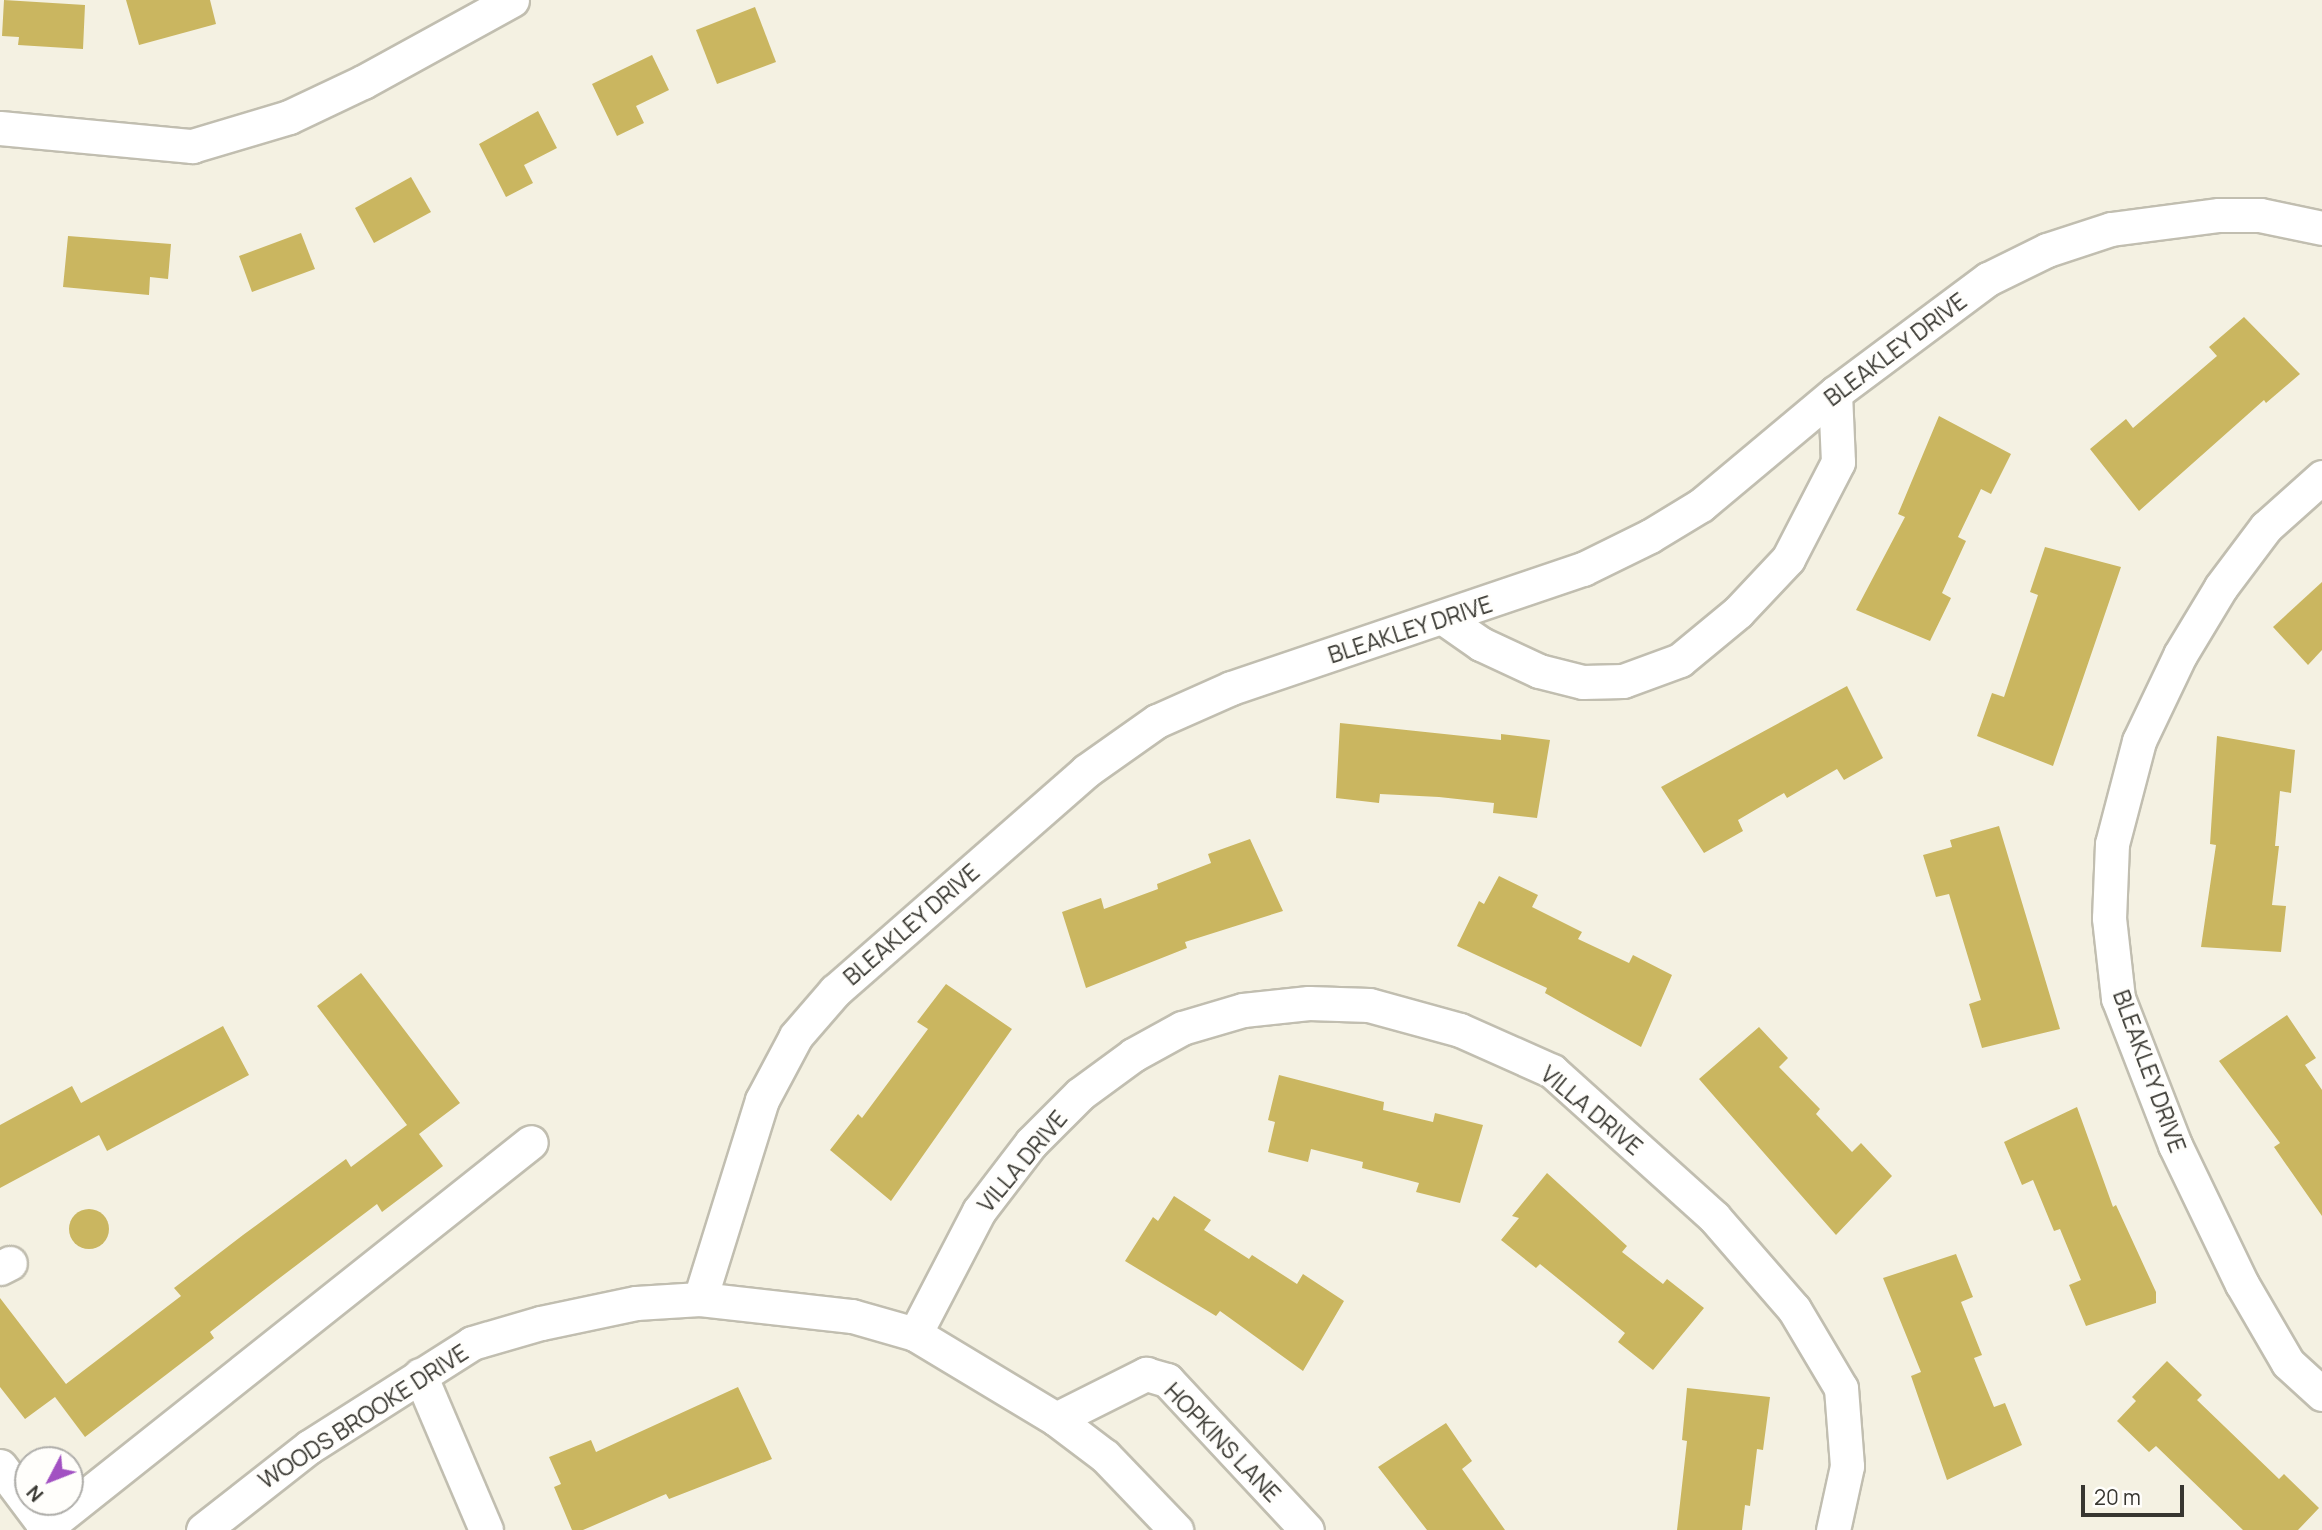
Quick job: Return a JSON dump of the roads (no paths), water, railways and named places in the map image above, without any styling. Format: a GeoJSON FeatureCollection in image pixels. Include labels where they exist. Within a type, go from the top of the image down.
{"type":"FeatureCollection","features":[{"type":"Feature","properties":{"kind":"street"},"geometry":{"type":"LineString","coordinates":[[0,128],[192,146],[289,117],[363,82],[512,0]]}},
{"type":"Feature","properties":{"kind":"street","name":"BLEAKLEY DRIVE"},"geometry":{"type":"LineString","coordinates":[[700,1299],[762,1100],[796,1036],[835,990],[1086,771],[1157,722],[1231,688],[1445,619],[1583,569],[1650,536],[1701,505],[1835,393],[1988,279],[2047,250],[2111,229],[2219,215],[2260,215],[2322,228]]}},
{"type":"Feature","properties":{"kind":"street"},"geometry":{"type":"LineString","coordinates":[[1445,619],[1481,644],[1539,671],[1583,682],[1623,681],[1680,660],[1738,612],[1788,559],[1838,462],[1835,393]]}},
{"type":"Feature","properties":{"kind":"street","name":"BLEAKLEY DRIVE"},"geometry":{"type":"LineString","coordinates":[[2322,477],[2266,527],[2221,587],[2180,654],[2139,741],[2112,844],[2109,918],[2118,998],[2175,1145],[2242,1284],[2288,1363],[2322,1394]]}},
{"type":"Feature","properties":{"kind":"street","name":"VILLA DRIVE"},"geometry":{"type":"LineString","coordinates":[[915,1334],[979,1211],[1009,1172],[1080,1094],[1123,1063],[1182,1028],[1243,1010],[1309,1003],[1369,1005],[1460,1030],[1552,1071],[1714,1217],[1794,1309],[1841,1388],[1847,1466],[1833,1530]]}},
{"type":"Feature","properties":{"kind":"street"},"geometry":{"type":"LineString","coordinates":[[0,1466],[46,1529],[531,1142]]}},
{"type":"Feature","properties":{"kind":"street","name":"WOODS BROOKE DRIVE"},"geometry":{"type":"LineString","coordinates":[[203,1530],[309,1447],[472,1343],[541,1322],[636,1303],[700,1299],[852,1316],[915,1334],[1056,1419],[1105,1456],[1176,1530]]}},
{"type":"Feature","properties":{"kind":"street","name":"HOPKINS LANE"},"geometry":{"type":"LineString","coordinates":[[1056,1419],[1146,1374],[1167,1380],[1307,1530]]}},
{"type":"Feature","properties":{"kind":"street"},"geometry":{"type":"LineString","coordinates":[[420,1375],[486,1530]]}}]}
